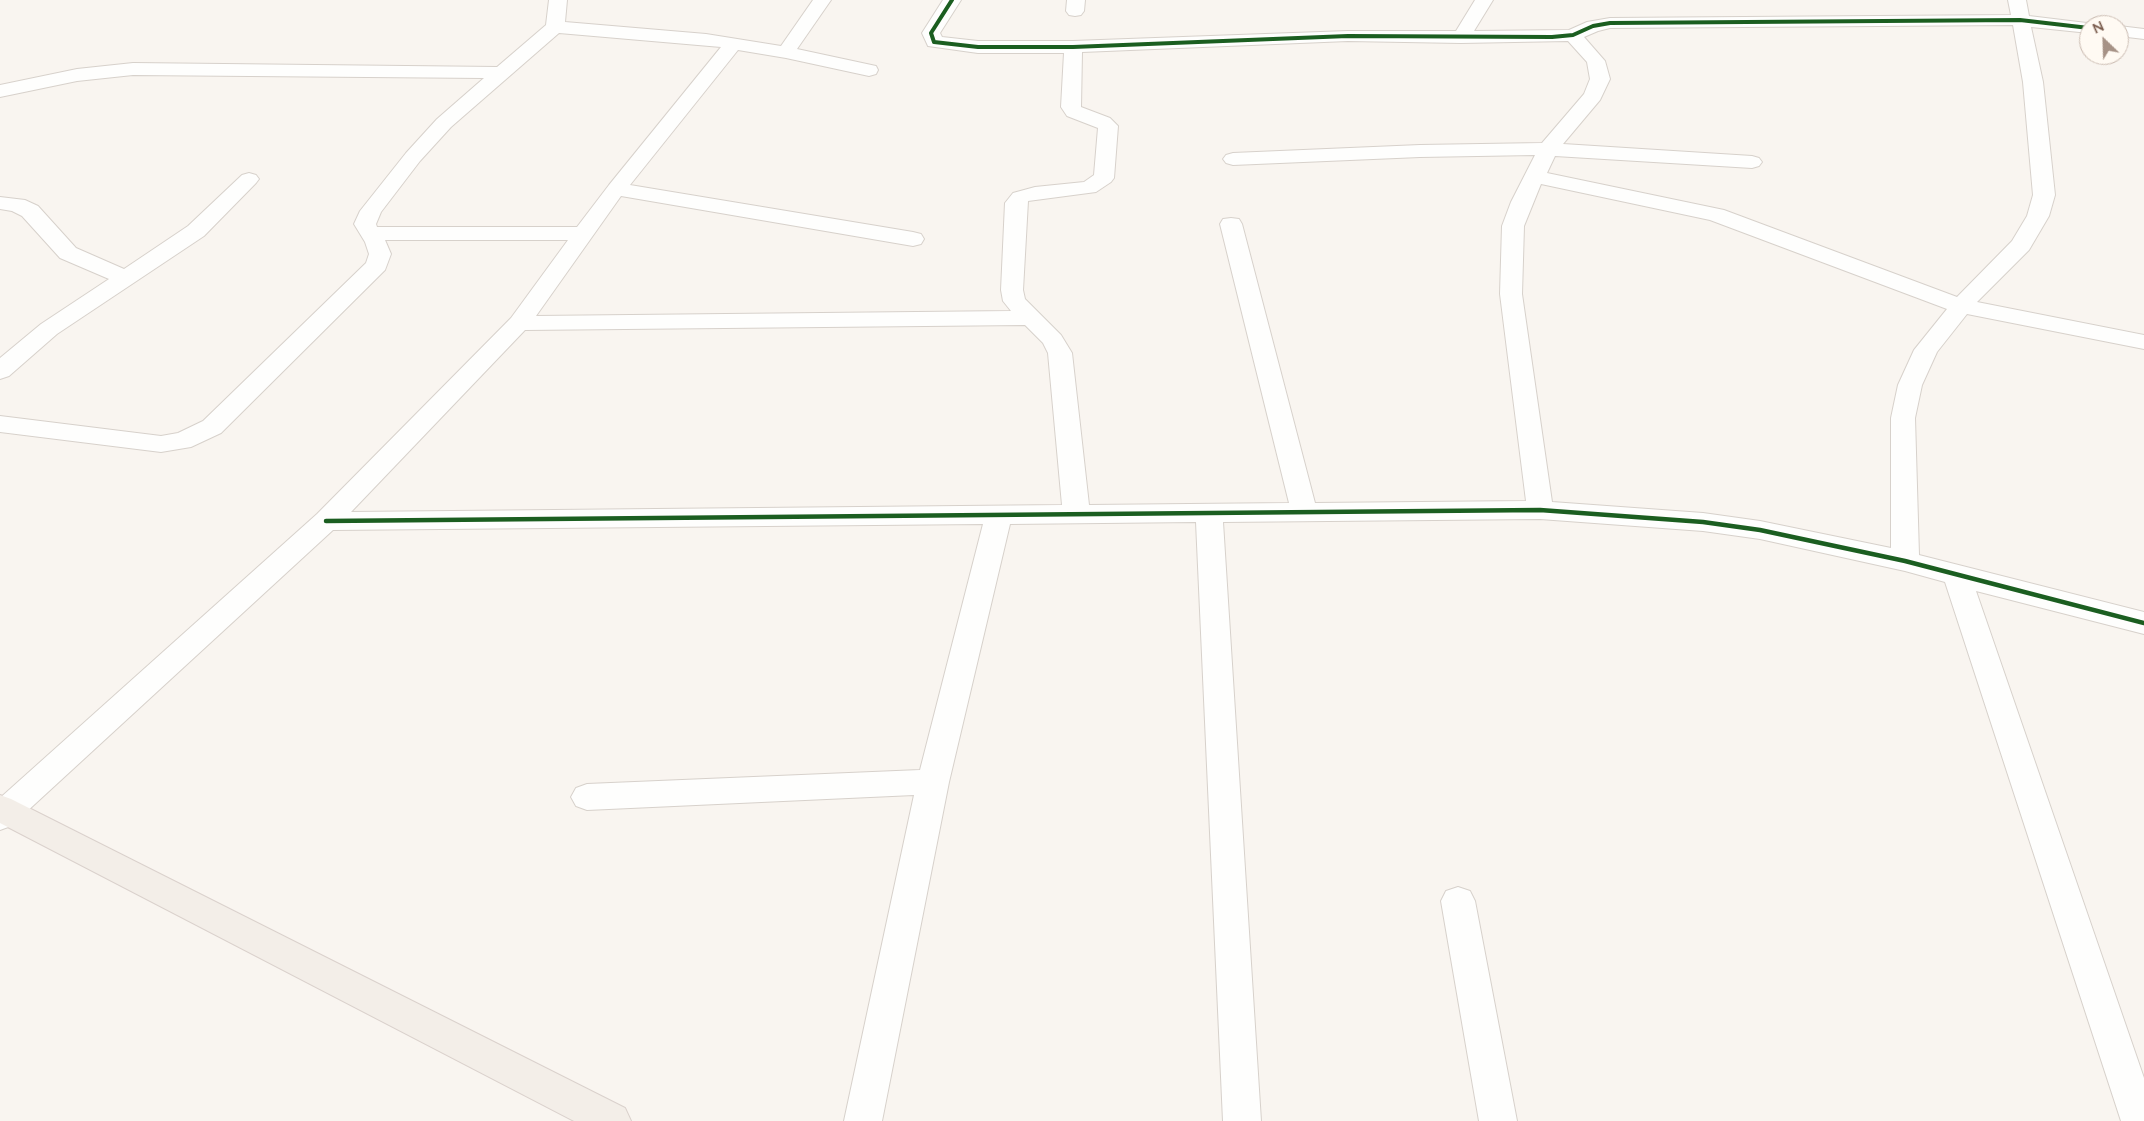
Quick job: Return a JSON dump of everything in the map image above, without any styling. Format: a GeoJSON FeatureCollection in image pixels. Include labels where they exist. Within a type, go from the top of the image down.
{"type":"FeatureCollection","features":[{"type":"Feature","properties":{"kind":"main road"},"geometry":{"type":"LineString","coordinates":[[2,812],[612,1121]]}},
{"type":"Feature","properties":{"kind":"street"},"geometry":{"type":"LineString","coordinates":[[0,424],[161,444],[182,442],[202,433],[219,420],[377,265],[380,254],[376,242],[365,224],[371,211],[413,157],[444,123],[554,27],[558,0]]}},
{"type":"Feature","properties":{"kind":"street"},"geometry":{"type":"LineString","coordinates":[[786,52],[822,0]]}},
{"type":"Feature","properties":{"kind":"street"},"geometry":{"type":"LineString","coordinates":[[952,0],[931,34],[934,42],[978,46],[1073,47],[1348,36],[1552,37],[1574,35],[1593,26],[1610,23],[1785,15],[2019,10],[2079,25]]}},
{"type":"Feature","properties":{"kind":"street"},"geometry":{"type":"LineString","coordinates":[[1461,38],[1484,0]]}},
{"type":"Feature","properties":{"kind":"street"},"geometry":{"type":"LineString","coordinates":[[1905,561],[1903,418],[1910,385],[1926,350],[1961,306],[2021,245],[2038,216],[2044,195],[2033,82],[2019,10]]}},
{"type":"Feature","properties":{"kind":"street"},"geometry":{"type":"LineString","coordinates":[[554,27],[706,39],[786,52],[869,70]]}},
{"type":"Feature","properties":{"kind":"street"},"geometry":{"type":"LineString","coordinates":[[2129,32],[2144,34]]}},
{"type":"Feature","properties":{"kind":"street"},"geometry":{"type":"LineString","coordinates":[[1540,510],[1511,294],[1513,226],[1534,176],[1548,149],[1593,96],[1600,78],[1596,61],[1574,35]]}},
{"type":"Feature","properties":{"kind":"street"},"geometry":{"type":"LineString","coordinates":[[2,812],[326,521],[519,323],[616,189],[734,43]]}},
{"type":"Feature","properties":{"kind":"street"},"geometry":{"type":"LineString","coordinates":[[1073,47],[1071,107],[1074,112],[1103,122],[1108,126],[1104,178],[1088,188],[1035,193],[1020,197],[1016,203],[1012,290],[1014,301],[1053,340],[1060,353],[1076,512]]}},
{"type":"Feature","properties":{"kind":"street"},"geometry":{"type":"LineString","coordinates":[[0,91],[77,75],[133,69],[503,73]]}},
{"type":"Feature","properties":{"kind":"street"},"geometry":{"type":"LineString","coordinates":[[1233,159],[1420,151],[1548,149],[1752,162]]}},
{"type":"Feature","properties":{"kind":"street"},"geometry":{"type":"LineString","coordinates":[[1534,176],[1716,215],[1961,306],[2144,342]]}},
{"type":"Feature","properties":{"kind":"street"},"geometry":{"type":"LineString","coordinates":[[0,371],[49,329],[196,231],[249,179]]}},
{"type":"Feature","properties":{"kind":"street"},"geometry":{"type":"LineString","coordinates":[[616,189],[913,240]]}},
{"type":"Feature","properties":{"kind":"street"},"geometry":{"type":"LineString","coordinates":[[0,203],[17,204],[30,211],[68,253],[125,278]]}},
{"type":"Feature","properties":{"kind":"street"},"geometry":{"type":"LineString","coordinates":[[1231,224],[1304,510]]}},
{"type":"Feature","properties":{"kind":"street"},"geometry":{"type":"LineString","coordinates":[[369,233],[583,234]]}},
{"type":"Feature","properties":{"kind":"street"},"geometry":{"type":"LineString","coordinates":[[519,323],[1032,318]]}},
{"type":"Feature","properties":{"kind":"street"},"geometry":{"type":"LineString","coordinates":[[326,521],[1076,512],[1540,510],[1703,522],[1760,530],[1905,561],[1956,576],[2144,623]]}},
{"type":"Feature","properties":{"kind":"street"},"geometry":{"type":"LineString","coordinates":[[1208,512],[1242,1121]]}},
{"type":"Feature","properties":{"kind":"street"},"geometry":{"type":"LineString","coordinates":[[863,1121],[934,782],[999,514]]}},
{"type":"Feature","properties":{"kind":"street"},"geometry":{"type":"LineString","coordinates":[[1956,576],[2140,1121]]}},
{"type":"Feature","properties":{"kind":"street"},"geometry":{"type":"LineString","coordinates":[[587,797],[934,782]]}},
{"type":"Feature","properties":{"kind":"street"},"geometry":{"type":"LineString","coordinates":[[1458,901],[1498,1121]]}},
{"type":"Feature","properties":{"kind":"cycle path"},"geometry":{"type":"LineString","coordinates":[[952,0],[931,33],[934,42],[978,47],[1073,47],[1348,36],[1552,37],[1573,35],[1593,26],[1610,23],[2020,20],[2079,27]]}},
{"type":"Feature","properties":{"kind":"cycle path"},"geometry":{"type":"LineString","coordinates":[[326,521],[1540,510],[1703,522],[1760,530],[1905,561],[2144,623]]}}]}
